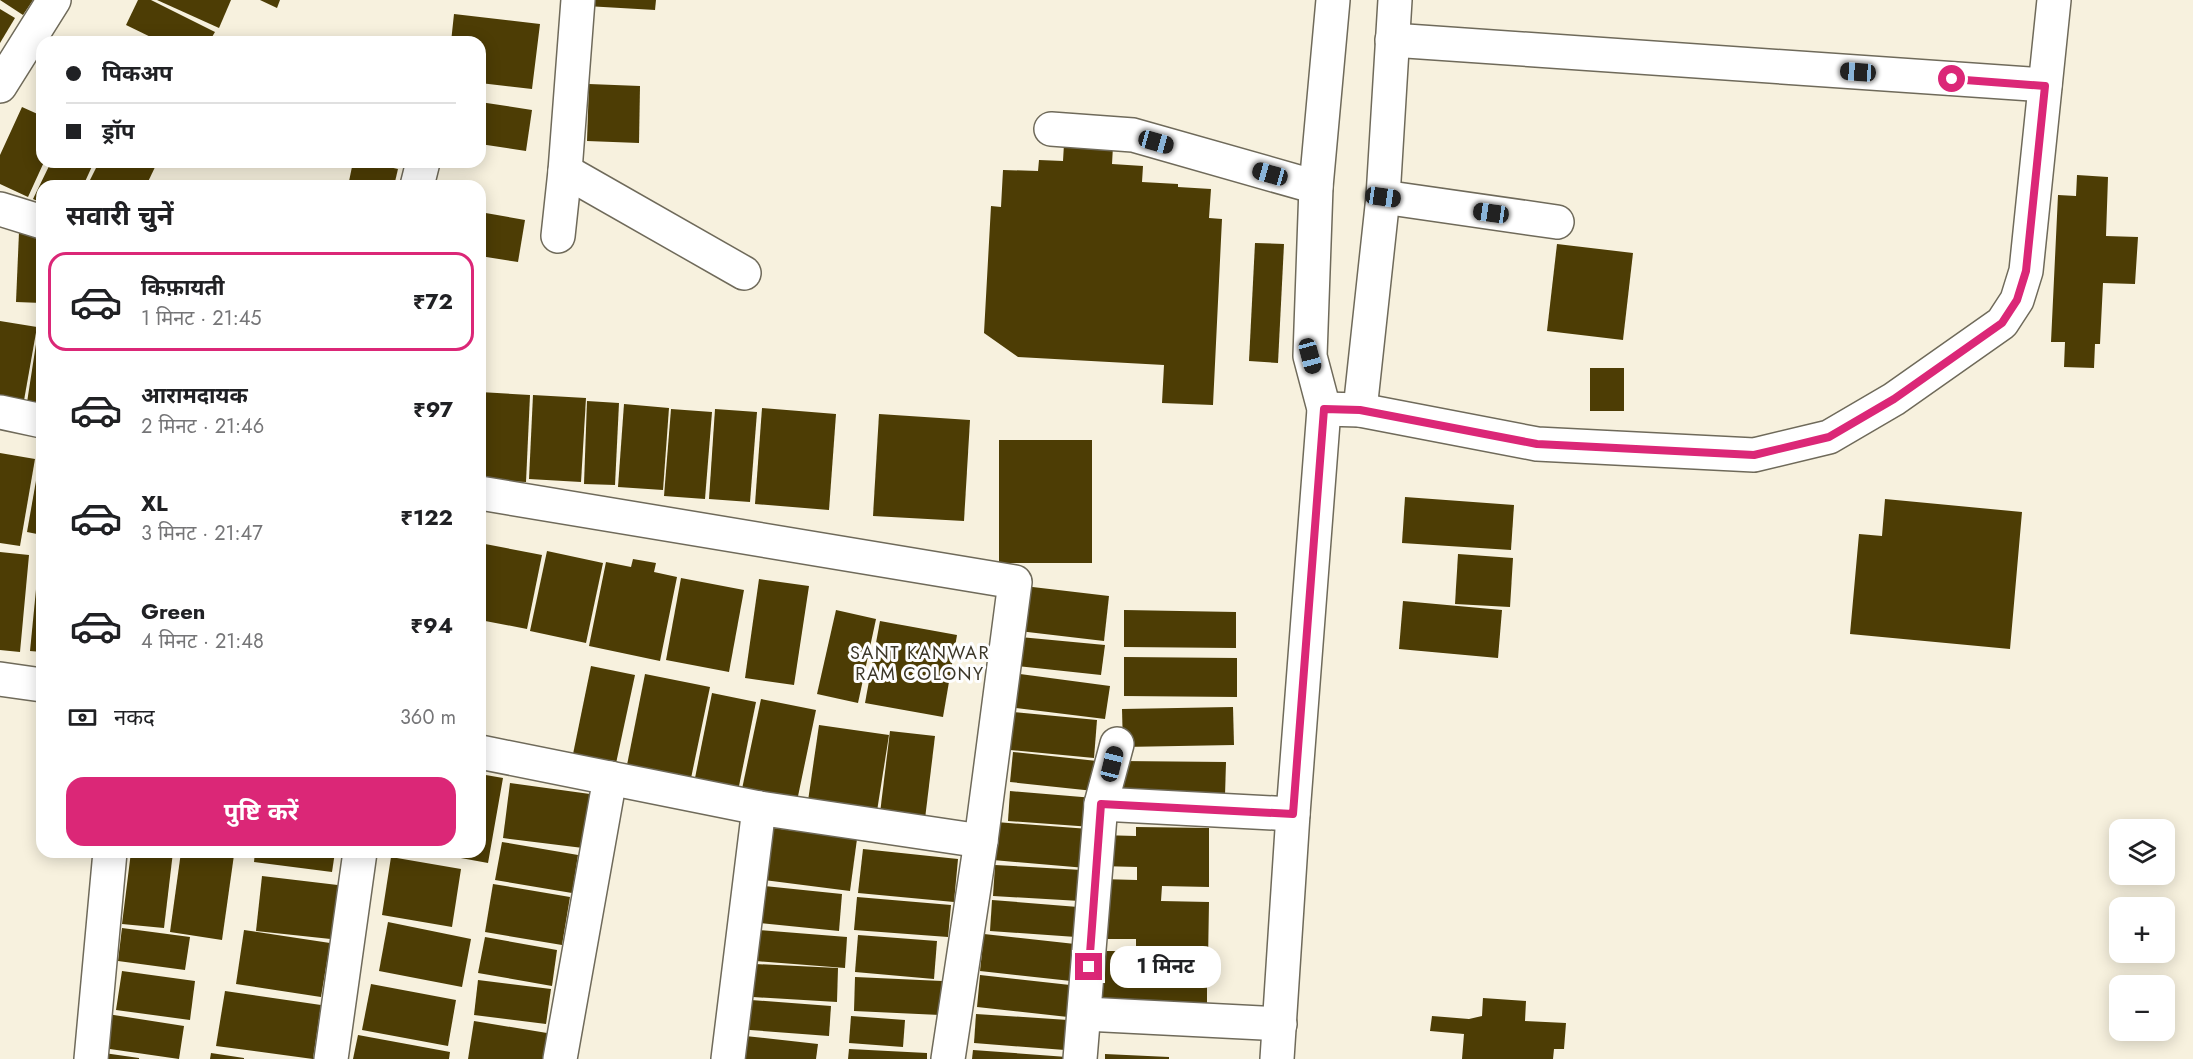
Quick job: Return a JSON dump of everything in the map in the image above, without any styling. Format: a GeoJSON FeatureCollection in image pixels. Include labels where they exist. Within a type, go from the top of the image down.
{"type":"FeatureCollection","features":[{"type":"Feature","properties":{"kind":"street"},"geometry":{"type":"LineString","coordinates":[[0,86],[54,0]]}},
{"type":"Feature","properties":{"kind":"street"},"geometry":{"type":"LineString","coordinates":[[558,236],[578,0]]}},
{"type":"Feature","properties":{"kind":"street"},"geometry":{"type":"LineString","coordinates":[[1277,1059],[1324,409],[1310,356],[1316,187],[1333,0]]}},
{"type":"Feature","properties":{"kind":"street"},"geometry":{"type":"LineString","coordinates":[[1360,410],[1383,197],[1395,0]]}},
{"type":"Feature","properties":{"kind":"street"},"geometry":{"type":"LineString","coordinates":[[1324,409],[1360,410],[1537,444],[1754,455],[1829,437],[1894,399],[2002,323],[2017,300],[2026,271],[2054,0]]}},
{"type":"Feature","properties":{"kind":"street"},"geometry":{"type":"LineString","coordinates":[[1392,40],[2045,86]]}},
{"type":"Feature","properties":{"kind":"street"},"geometry":{"type":"LineString","coordinates":[[1051,129],[1133,135],[1316,187]]}},
{"type":"Feature","properties":{"kind":"street"},"geometry":{"type":"LineString","coordinates":[[565,171],[744,273]]}},
{"type":"Feature","properties":{"kind":"street"},"geometry":{"type":"LineString","coordinates":[[1383,197],[1557,222]]}},
{"type":"Feature","properties":{"kind":"street"},"geometry":{"type":"LineString","coordinates":[[0,209],[36,220]]}},
{"type":"Feature","properties":{"kind":"street"},"geometry":{"type":"LineString","coordinates":[[0,412],[36,420]]}},
{"type":"Feature","properties":{"kind":"street"},"geometry":{"type":"LineString","coordinates":[[486,494],[1015,582],[981,841],[948,1059]]}},
{"type":"Feature","properties":{"kind":"street"},"geometry":{"type":"LineString","coordinates":[[0,679],[36,685]]}},
{"type":"Feature","properties":{"kind":"street"},"geometry":{"type":"LineString","coordinates":[[1080,1059],[1101,804],[1117,744]]}},
{"type":"Feature","properties":{"kind":"street"},"geometry":{"type":"LineString","coordinates":[[486,754],[759,808],[981,841]]}},
{"type":"Feature","properties":{"kind":"street"},"geometry":{"type":"LineString","coordinates":[[560,1059],[610,778]]}},
{"type":"Feature","properties":{"kind":"street"},"geometry":{"type":"LineString","coordinates":[[1101,804],[1293,814]]}},
{"type":"Feature","properties":{"kind":"street"},"geometry":{"type":"LineString","coordinates":[[728,1059],[759,808]]}},
{"type":"Feature","properties":{"kind":"street"},"geometry":{"type":"LineString","coordinates":[[91,1059],[109,858]]}},
{"type":"Feature","properties":{"kind":"street"},"geometry":{"type":"LineString","coordinates":[[332,1059],[359,858]]}},
{"type":"Feature","properties":{"kind":"street"},"geometry":{"type":"LineString","coordinates":[[1085,1014],[1280,1024]]}},
{"type":"Feature","properties":{"kind":"building"},"geometry":{"type":"Polygon","coordinates":[[[0,0],[33,0],[23,15],[0,0]]]}},
{"type":"Feature","properties":{"kind":"building"},"geometry":{"type":"Polygon","coordinates":[[[138,0],[151,0],[215,32],[213,36],[149,36],[126,25],[138,0]]]}},
{"type":"Feature","properties":{"kind":"building"},"geometry":{"type":"Polygon","coordinates":[[[157,0],[231,0],[219,28],[157,0]]]}},
{"type":"Feature","properties":{"kind":"building"},"geometry":{"type":"Polygon","coordinates":[[[260,0],[280,0],[277,8],[260,0]]]}},
{"type":"Feature","properties":{"kind":"building"},"geometry":{"type":"Polygon","coordinates":[[[587,0],[656,0],[655,10],[586,6],[587,0]]]}},
{"type":"Feature","properties":{"kind":"building"},"geometry":{"type":"Polygon","coordinates":[[[0,9],[15,18],[0,43],[0,9]]]}},
{"type":"Feature","properties":{"kind":"building"},"geometry":{"type":"Polygon","coordinates":[[[454,14],[540,24],[532,89],[486,84],[486,36],[452,36],[454,14]]]}},
{"type":"Feature","properties":{"kind":"building"},"geometry":{"type":"Polygon","coordinates":[[[589,84],[640,86],[639,143],[587,141],[589,84]]]}},
{"type":"Feature","properties":{"kind":"building"},"geometry":{"type":"Polygon","coordinates":[[[486,103],[532,110],[526,151],[486,145],[486,103]]]}},
{"type":"Feature","properties":{"kind":"building"},"geometry":{"type":"Polygon","coordinates":[[[22,107],[36,113],[36,168],[41,168],[28,197],[0,184],[0,155],[22,107]]]}},
{"type":"Feature","properties":{"kind":"building"},"geometry":{"type":"Polygon","coordinates":[[[1064,144],[1113,146],[1112,164],[1143,166],[1142,182],[1211,189],[1209,218],[1222,219],[1213,405],[1162,403],[1164,365],[1018,357],[984,333],[991,206],[1001,207],[1003,170],[1038,171],[1039,160],[1063,161],[1064,144]]]}},
{"type":"Feature","properties":{"kind":"building"},"geometry":{"type":"Polygon","coordinates":[[[48,168],[91,168],[86,180],[42,180],[48,168]]]}},
{"type":"Feature","properties":{"kind":"building"},"geometry":{"type":"Polygon","coordinates":[[[96,168],[155,168],[149,180],[90,180],[96,168]]]}},
{"type":"Feature","properties":{"kind":"building"},"geometry":{"type":"Polygon","coordinates":[[[352,168],[398,169],[395,180],[349,180],[352,168]]]}},
{"type":"Feature","properties":{"kind":"building"},"geometry":{"type":"Polygon","coordinates":[[[2077,175],[2108,177],[2106,236],[2138,237],[2135,284],[2103,283],[2100,344],[2095,344],[2094,368],[2064,367],[2065,342],[2051,342],[2058,195],[2076,196],[2077,175]]]}},
{"type":"Feature","properties":{"kind":"building"},"geometry":{"type":"Polygon","coordinates":[[[486,213],[525,220],[518,262],[486,257],[486,213]]]}},
{"type":"Feature","properties":{"kind":"building"},"geometry":{"type":"Polygon","coordinates":[[[19,232],[36,233],[36,303],[16,302],[19,232]]]}},
{"type":"Feature","properties":{"kind":"building"},"geometry":{"type":"Polygon","coordinates":[[[1255,243],[1284,244],[1278,363],[1249,361],[1255,243]]]}},
{"type":"Feature","properties":{"kind":"building"},"geometry":{"type":"Polygon","coordinates":[[[1557,244],[1633,253],[1623,340],[1547,331],[1557,244]]]}},
{"type":"Feature","properties":{"kind":"building"},"geometry":{"type":"Polygon","coordinates":[[[0,321],[36,327],[23,406],[0,402],[0,321]]]}},
{"type":"Feature","properties":{"kind":"building"},"geometry":{"type":"Polygon","coordinates":[[[36,344],[36,410],[26,409],[36,344]]]}},
{"type":"Feature","properties":{"kind":"building"},"geometry":{"type":"Polygon","coordinates":[[[1590,368],[1624,368],[1624,411],[1590,411],[1590,368]]]}},
{"type":"Feature","properties":{"kind":"building"},"geometry":{"type":"Polygon","coordinates":[[[486,392],[530,395],[526,482],[486,480],[486,392]]]}},
{"type":"Feature","properties":{"kind":"building"},"geometry":{"type":"Polygon","coordinates":[[[533,395],[586,398],[581,482],[529,479],[533,395]]]}},
{"type":"Feature","properties":{"kind":"building"},"geometry":{"type":"Polygon","coordinates":[[[587,401],[619,403],[615,485],[584,484],[587,401]]]}},
{"type":"Feature","properties":{"kind":"building"},"geometry":{"type":"Polygon","coordinates":[[[624,404],[669,408],[663,490],[618,487],[624,404]]]}},
{"type":"Feature","properties":{"kind":"building"},"geometry":{"type":"Polygon","coordinates":[[[762,408],[836,414],[829,510],[755,504],[762,408]]]}},
{"type":"Feature","properties":{"kind":"building"},"geometry":{"type":"Polygon","coordinates":[[[671,409],[712,412],[705,499],[664,496],[671,409]]]}},
{"type":"Feature","properties":{"kind":"building"},"geometry":{"type":"Polygon","coordinates":[[[715,409],[757,412],[750,502],[709,499],[715,409]]]}},
{"type":"Feature","properties":{"kind":"building"},"geometry":{"type":"Polygon","coordinates":[[[879,414],[970,420],[964,521],[873,516],[879,414]]]}},
{"type":"Feature","properties":{"kind":"building"},"geometry":{"type":"Polygon","coordinates":[[[999,440],[1092,440],[1092,563],[999,563],[999,440]]]}},
{"type":"Feature","properties":{"kind":"building"},"geometry":{"type":"Polygon","coordinates":[[[0,453],[35,459],[20,546],[0,543],[0,453]]]}},
{"type":"Feature","properties":{"kind":"building"},"geometry":{"type":"Polygon","coordinates":[[[36,481],[36,534],[27,532],[36,481]]]}},
{"type":"Feature","properties":{"kind":"building"},"geometry":{"type":"Polygon","coordinates":[[[1405,497],[1514,505],[1511,550],[1402,543],[1405,497]]]}},
{"type":"Feature","properties":{"kind":"building"},"geometry":{"type":"Polygon","coordinates":[[[1885,499],[2022,512],[2010,649],[1850,634],[1859,534],[1882,536],[1885,499]]]}},
{"type":"Feature","properties":{"kind":"building"},"geometry":{"type":"Polygon","coordinates":[[[486,544],[542,555],[527,629],[486,621],[486,544]]]}},
{"type":"Feature","properties":{"kind":"building"},"geometry":{"type":"Polygon","coordinates":[[[547,551],[603,563],[586,643],[530,631],[547,551]]]}},
{"type":"Feature","properties":{"kind":"building"},"geometry":{"type":"Polygon","coordinates":[[[0,552],[29,555],[20,652],[0,650],[0,552]]]}},
{"type":"Feature","properties":{"kind":"building"},"geometry":{"type":"Polygon","coordinates":[[[1458,554],[1513,558],[1510,607],[1455,604],[1458,554]]]}},
{"type":"Feature","properties":{"kind":"building"},"geometry":{"type":"Polygon","coordinates":[[[633,559],[656,563],[654,572],[677,577],[660,661],[589,646],[606,562],[631,567],[633,559]]]}},
{"type":"Feature","properties":{"kind":"building"},"geometry":{"type":"Polygon","coordinates":[[[681,578],[744,590],[729,672],[666,660],[681,578]]]}},
{"type":"Feature","properties":{"kind":"building"},"geometry":{"type":"Polygon","coordinates":[[[759,579],[809,586],[794,685],[745,678],[759,579]]]}},
{"type":"Feature","properties":{"kind":"building"},"geometry":{"type":"Polygon","coordinates":[[[1024,586],[1109,596],[1104,641],[1019,631],[1024,586]]]}},
{"type":"Feature","properties":{"kind":"building"},"geometry":{"type":"Polygon","coordinates":[[[36,590],[36,652],[30,651],[36,590]]]}},
{"type":"Feature","properties":{"kind":"building"},"geometry":{"type":"Polygon","coordinates":[[[1403,601],[1502,610],[1498,658],[1399,649],[1403,601]]]}},
{"type":"Feature","properties":{"kind":"building"},"geometry":{"type":"Polygon","coordinates":[[[836,610],[876,619],[858,703],[817,694],[836,610]]]}},
{"type":"Feature","properties":{"kind":"building"},"geometry":{"type":"Polygon","coordinates":[[[1124,610],[1236,612],[1236,648],[1124,647],[1124,610]]]}},
{"type":"Feature","properties":{"kind":"building"},"geometry":{"type":"Polygon","coordinates":[[[880,621],[957,635],[943,717],[865,703],[880,621]]]}},
{"type":"Feature","properties":{"kind":"building"},"geometry":{"type":"Polygon","coordinates":[[[1020,637],[1105,645],[1101,675],[1017,666],[1020,637]]]}},
{"type":"Feature","properties":{"kind":"building"},"geometry":{"type":"Polygon","coordinates":[[[1124,657],[1237,658],[1237,697],[1124,696],[1124,657]]]}},
{"type":"Feature","properties":{"kind":"building"},"geometry":{"type":"Polygon","coordinates":[[[591,666],[635,675],[615,768],[572,759],[591,666]]]}},
{"type":"Feature","properties":{"kind":"building"},"geometry":{"type":"Polygon","coordinates":[[[645,674],[710,687],[690,783],[626,770],[645,674]]]}},
{"type":"Feature","properties":{"kind":"building"},"geometry":{"type":"Polygon","coordinates":[[[1020,674],[1110,686],[1105,719],[1016,708],[1020,674]]]}},
{"type":"Feature","properties":{"kind":"building"},"geometry":{"type":"Polygon","coordinates":[[[712,693],[756,702],[738,791],[694,783],[712,693]]]}},
{"type":"Feature","properties":{"kind":"building"},"geometry":{"type":"Polygon","coordinates":[[[761,699],[816,710],[797,801],[742,789],[761,699]]]}},
{"type":"Feature","properties":{"kind":"building"},"geometry":{"type":"Polygon","coordinates":[[[1233,707],[1234,745],[1123,747],[1122,709],[1233,707]]]}},
{"type":"Feature","properties":{"kind":"building"},"geometry":{"type":"Polygon","coordinates":[[[1014,712],[1097,720],[1094,758],[1010,750],[1014,712]]]}},
{"type":"Feature","properties":{"kind":"building"},"geometry":{"type":"Polygon","coordinates":[[[819,725],[889,735],[877,811],[808,801],[819,725]]]}},
{"type":"Feature","properties":{"kind":"building"},"geometry":{"type":"Polygon","coordinates":[[[890,731],[935,736],[925,819],[880,813],[890,731]]]}},
{"type":"Feature","properties":{"kind":"building"},"geometry":{"type":"Polygon","coordinates":[[[1013,752],[1097,761],[1094,791],[1010,782],[1013,752]]]}},
{"type":"Feature","properties":{"kind":"building"},"geometry":{"type":"Polygon","coordinates":[[[1121,761],[1226,762],[1225,796],[1120,795],[1121,761]]]}},
{"type":"Feature","properties":{"kind":"building"},"geometry":{"type":"Polygon","coordinates":[[[486,775],[503,778],[488,863],[461,858],[486,858],[486,775]]]}},
{"type":"Feature","properties":{"kind":"building"},"geometry":{"type":"Polygon","coordinates":[[[510,783],[590,794],[583,848],[503,838],[510,783]]]}},
{"type":"Feature","properties":{"kind":"building"},"geometry":{"type":"Polygon","coordinates":[[[1010,791],[1094,798],[1092,827],[1008,821],[1010,791]]]}},
{"type":"Feature","properties":{"kind":"building"},"geometry":{"type":"Polygon","coordinates":[[[996,822],[1089,829],[1086,868],[993,860],[996,822]]]}},
{"type":"Feature","properties":{"kind":"building"},"geometry":{"type":"Polygon","coordinates":[[[1136,827],[1209,828],[1209,887],[1162,886],[1161,901],[1209,902],[1208,961],[1173,961],[1173,955],[1158,955],[1158,978],[1172,978],[1172,972],[1207,973],[1207,1010],[1099,1008],[1099,951],[1136,951],[1136,939],[1099,939],[1100,879],[1137,880],[1137,867],[1100,866],[1100,835],[1136,836],[1136,827]]]}},
{"type":"Feature","properties":{"kind":"building"},"geometry":{"type":"Polygon","coordinates":[[[773,828],[857,839],[850,891],[756,879],[773,828]]]}},
{"type":"Feature","properties":{"kind":"building"},"geometry":{"type":"Polygon","coordinates":[[[502,842],[578,855],[572,893],[495,880],[502,842]]]}},
{"type":"Feature","properties":{"kind":"building"},"geometry":{"type":"Polygon","coordinates":[[[863,849],[958,859],[954,902],[858,893],[863,849]]]}},
{"type":"Feature","properties":{"kind":"building"},"geometry":{"type":"Polygon","coordinates":[[[130,858],[172,858],[164,928],[122,924],[130,858]]]}},
{"type":"Feature","properties":{"kind":"building"},"geometry":{"type":"Polygon","coordinates":[[[180,858],[234,858],[222,940],[170,932],[180,858]]]}},
{"type":"Feature","properties":{"kind":"building"},"geometry":{"type":"Polygon","coordinates":[[[254,858],[334,858],[332,872],[254,862],[254,858]]]}},
{"type":"Feature","properties":{"kind":"building"},"geometry":{"type":"Polygon","coordinates":[[[391,858],[461,869],[452,927],[382,915],[391,858]]]}},
{"type":"Feature","properties":{"kind":"building"},"geometry":{"type":"Polygon","coordinates":[[[995,865],[1082,870],[1080,901],[993,896],[995,865]]]}},
{"type":"Feature","properties":{"kind":"building"},"geometry":{"type":"Polygon","coordinates":[[[262,876],[346,886],[340,940],[256,931],[262,876]]]}},
{"type":"Feature","properties":{"kind":"building"},"geometry":{"type":"Polygon","coordinates":[[[493,884],[570,897],[562,945],[485,932],[493,884]]]}},
{"type":"Feature","properties":{"kind":"building"},"geometry":{"type":"Polygon","coordinates":[[[755,885],[842,894],[839,931],[751,922],[755,885]]]}},
{"type":"Feature","properties":{"kind":"building"},"geometry":{"type":"Polygon","coordinates":[[[857,897],[951,905],[948,937],[854,930],[857,897]]]}},
{"type":"Feature","properties":{"kind":"building"},"geometry":{"type":"Polygon","coordinates":[[[992,900],[1078,907],[1076,937],[990,931],[992,900]]]}},
{"type":"Feature","properties":{"kind":"building"},"geometry":{"type":"Polygon","coordinates":[[[388,922],[471,939],[462,987],[379,971],[388,922]]]}},
{"type":"Feature","properties":{"kind":"building"},"geometry":{"type":"Polygon","coordinates":[[[122,928],[190,937],[185,970],[118,961],[122,928]]]}},
{"type":"Feature","properties":{"kind":"building"},"geometry":{"type":"Polygon","coordinates":[[[244,930],[330,943],[321,997],[236,984],[244,930]]]}},
{"type":"Feature","properties":{"kind":"building"},"geometry":{"type":"Polygon","coordinates":[[[759,930],[847,937],[845,968],[756,961],[759,930]]]}},
{"type":"Feature","properties":{"kind":"building"},"geometry":{"type":"Polygon","coordinates":[[[984,934],[1075,944],[1071,981],[980,971],[984,934]]]}},
{"type":"Feature","properties":{"kind":"building"},"geometry":{"type":"Polygon","coordinates":[[[858,935],[937,941],[934,979],[855,972],[858,935]]]}},
{"type":"Feature","properties":{"kind":"building"},"geometry":{"type":"Polygon","coordinates":[[[485,937],[557,950],[552,986],[478,973],[485,937]]]}},
{"type":"Feature","properties":{"kind":"building"},"geometry":{"type":"Polygon","coordinates":[[[755,964],[838,968],[837,1002],[753,997],[755,964]]]}},
{"type":"Feature","properties":{"kind":"building"},"geometry":{"type":"Polygon","coordinates":[[[122,971],[195,981],[190,1020],[116,1010],[122,971]]]}},
{"type":"Feature","properties":{"kind":"building"},"geometry":{"type":"Polygon","coordinates":[[[980,975],[1070,985],[1068,1017],[977,1007],[980,975]]]}},
{"type":"Feature","properties":{"kind":"building"},"geometry":{"type":"Polygon","coordinates":[[[855,977],[942,981],[940,1015],[854,1011],[855,977]]]}},
{"type":"Feature","properties":{"kind":"building"},"geometry":{"type":"Polygon","coordinates":[[[478,980],[551,989],[546,1024],[474,1015],[478,980]]]}},
{"type":"Feature","properties":{"kind":"building"},"geometry":{"type":"Polygon","coordinates":[[[371,984],[456,1000],[448,1046],[362,1030],[371,984]]]}},
{"type":"Feature","properties":{"kind":"building"},"geometry":{"type":"Polygon","coordinates":[[[225,991],[321,1005],[313,1059],[216,1046],[225,991]]]}},
{"type":"Feature","properties":{"kind":"building"},"geometry":{"type":"Polygon","coordinates":[[[1483,998],[1526,1001],[1525,1021],[1566,1023],[1564,1049],[1554,1049],[1553,1059],[1462,1059],[1464,1034],[1430,1031],[1432,1016],[1469,1019],[1482,1016],[1483,998]]]}},
{"type":"Feature","properties":{"kind":"building"},"geometry":{"type":"Polygon","coordinates":[[[738,999],[831,1006],[829,1036],[736,1029],[738,999]]]}},
{"type":"Feature","properties":{"kind":"building"},"geometry":{"type":"Polygon","coordinates":[[[101,1013],[184,1026],[179,1059],[96,1047],[101,1013]]]}},
{"type":"Feature","properties":{"kind":"building"},"geometry":{"type":"Polygon","coordinates":[[[976,1014],[1068,1020],[1065,1050],[974,1043],[976,1014]]]}},
{"type":"Feature","properties":{"kind":"building"},"geometry":{"type":"Polygon","coordinates":[[[851,1016],[905,1020],[903,1047],[849,1043],[851,1016]]]}},
{"type":"Feature","properties":{"kind":"building"},"geometry":{"type":"Polygon","coordinates":[[[474,1021],[553,1034],[549,1059],[468,1059],[474,1021]]]}},
{"type":"Feature","properties":{"kind":"building"},"geometry":{"type":"Polygon","coordinates":[[[358,1035],[450,1052],[449,1059],[353,1059],[358,1035]]]}},
{"type":"Feature","properties":{"kind":"building"},"geometry":{"type":"Polygon","coordinates":[[[736,1035],[818,1044],[816,1059],[733,1059],[736,1035]]]}},
{"type":"Feature","properties":{"kind":"building"},"geometry":{"type":"Polygon","coordinates":[[[849,1049],[927,1053],[927,1059],[848,1059],[849,1049]]]}},
{"type":"Feature","properties":{"kind":"building"},"geometry":{"type":"Polygon","coordinates":[[[973,1050],[1067,1057],[1067,1059],[972,1059],[973,1050]]]}},
{"type":"Feature","properties":{"kind":"building"},"geometry":{"type":"Polygon","coordinates":[[[104,1053],[139,1058],[139,1059],[103,1059],[104,1053]]]}},
{"type":"Feature","properties":{"kind":"building"},"geometry":{"type":"Polygon","coordinates":[[[211,1053],[244,1058],[244,1059],[210,1059],[211,1053]]]}},
{"type":"Feature","properties":{"kind":"building"},"geometry":{"type":"Polygon","coordinates":[[[1105,1054],[1169,1057],[1169,1059],[1105,1059],[1105,1054]]]}},
{"type":"Feature","properties":{"kind":"district","name":"SANT KANWAR RAM COLONY"},"geometry":{"type":"Point","coordinates":[920,663]}},
{"type":"Feature","properties":{"kind":"route"},"geometry":{"type":"LineString","coordinates":[[1089,967],[1101,804],[1293,814],[1324,409],[1360,410],[1537,444],[1754,455],[1829,437],[1894,399],[2002,323],[2017,300],[2026,271],[2045,86],[1952,79]]}}]}
